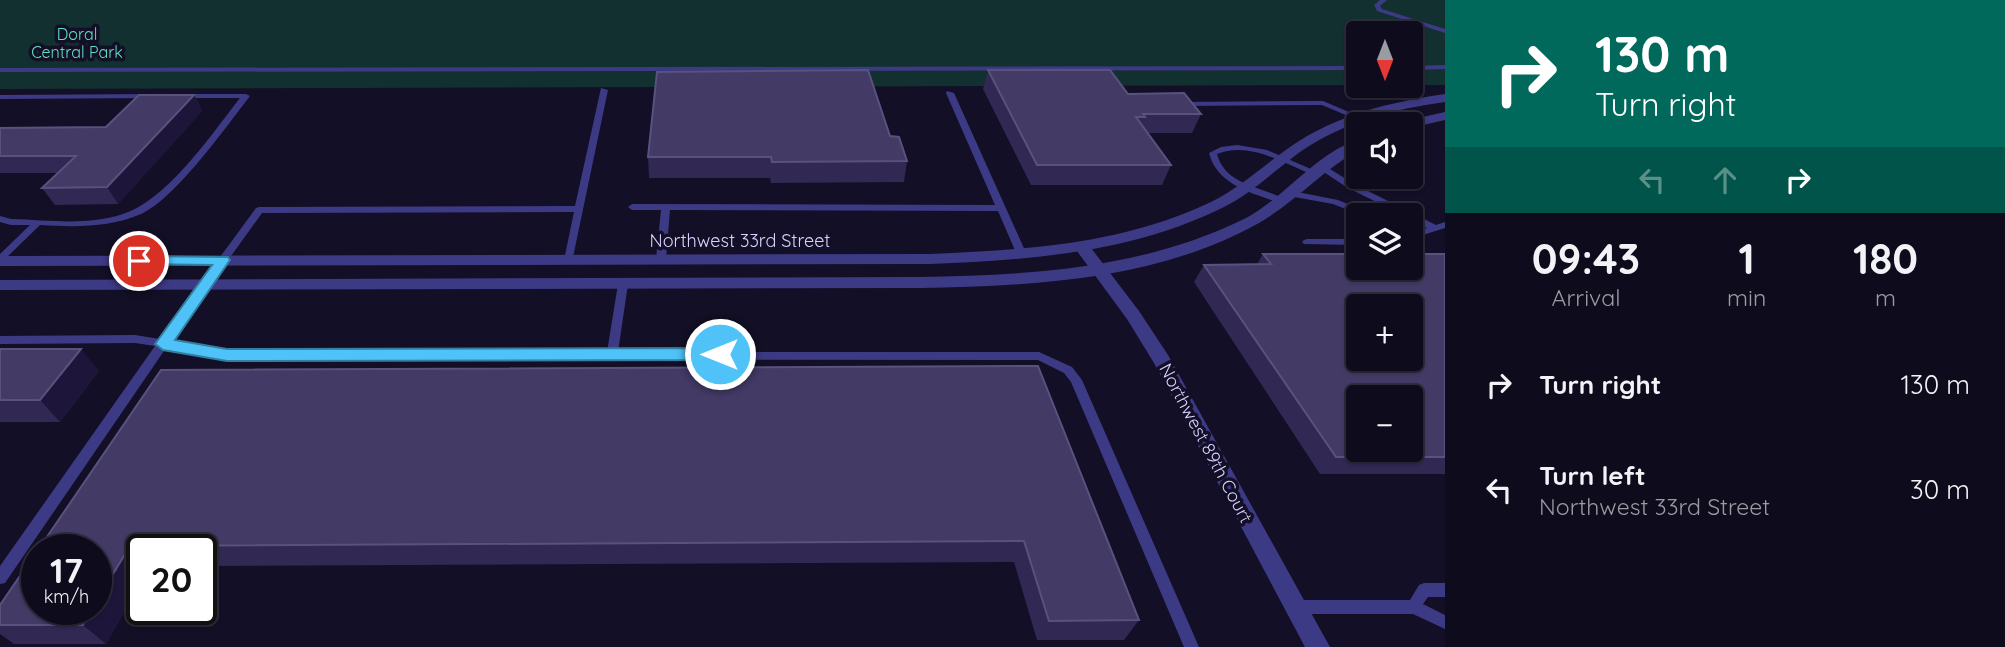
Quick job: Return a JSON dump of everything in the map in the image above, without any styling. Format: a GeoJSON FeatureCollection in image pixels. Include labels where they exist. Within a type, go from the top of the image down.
{"type":"FeatureCollection","features":[{"type":"Feature","properties":{"kind":"street","name":"Northwest 33rd Street"},"geometry":{"type":"LineString","coordinates":[[1377,112],[1445,98]]}},
{"type":"Feature","properties":{"kind":"street"},"geometry":{"type":"LineString","coordinates":[[1423,121],[1445,116]]}},
{"type":"Feature","properties":{"kind":"street","name":"Northwest 33rd Street"},"geometry":{"type":"LineString","coordinates":[[0,260],[930,259],[1022,255],[1082,247],[1170,225],[1218,205],[1248,187],[1315,136],[1346,122]]}},
{"type":"Feature","properties":{"kind":"street"},"geometry":{"type":"LineString","coordinates":[[0,285],[622,284],[964,282],[1032,279],[1100,270],[1192,247],[1238,228],[1288,198],[1319,170],[1346,152]]}},
{"type":"Feature","properties":{"kind":"street","name":"Northwest 89th Court"},"geometry":{"type":"LineString","coordinates":[[1082,247],[1162,360],[1318,647]]}},
{"type":"Feature","properties":{"kind":"street"},"geometry":{"type":"LineString","coordinates":[[501,284],[556,270],[569,260],[580,273],[597,284]]}},
{"type":"Feature","properties":{"kind":"lane"},"geometry":{"type":"LineString","coordinates":[[1384,0],[1376,7],[1383,12],[1445,31]]}},
{"type":"Feature","properties":{"kind":"lane"},"geometry":{"type":"LineString","coordinates":[[1423,68],[1445,67]]}},
{"type":"Feature","properties":{"kind":"lane"},"geometry":{"type":"LineString","coordinates":[[0,70],[1346,68]]}},
{"type":"Feature","properties":{"kind":"lane"},"geometry":{"type":"LineString","coordinates":[[569,260],[604,90]]}},
{"type":"Feature","properties":{"kind":"lane"},"geometry":{"type":"LineString","coordinates":[[950,93],[1022,255]]}},
{"type":"Feature","properties":{"kind":"lane"},"geometry":{"type":"LineString","coordinates":[[0,97],[164,96]]}},
{"type":"Feature","properties":{"kind":"lane"},"geometry":{"type":"LineString","coordinates":[[0,219],[93,222],[131,215],[145,208],[164,192],[246,96],[177,96]]}},
{"type":"Feature","properties":{"kind":"lane"},"geometry":{"type":"LineString","coordinates":[[1177,104],[1323,103],[1346,112]]}},
{"type":"Feature","properties":{"kind":"lane"},"geometry":{"type":"LineString","coordinates":[[1346,206],[1335,202],[1288,198],[1248,187],[1225,176],[1213,159],[1213,153],[1237,148],[1319,170],[1384,203]]}},
{"type":"Feature","properties":{"kind":"lane"},"geometry":{"type":"LineString","coordinates":[[632,207],[1001,208]]}},
{"type":"Feature","properties":{"kind":"lane"},"geometry":{"type":"LineString","coordinates":[[662,259],[666,207]]}},
{"type":"Feature","properties":{"kind":"lane"},"geometry":{"type":"LineString","coordinates":[[0,578],[260,210],[579,209]]}},
{"type":"Feature","properties":{"kind":"lane"},"geometry":{"type":"LineString","coordinates":[[1423,220],[1440,226]]}},
{"type":"Feature","properties":{"kind":"lane"},"geometry":{"type":"LineString","coordinates":[[0,260],[38,222]]}},
{"type":"Feature","properties":{"kind":"lane"},"geometry":{"type":"LineString","coordinates":[[1423,231],[1440,226]]}},
{"type":"Feature","properties":{"kind":"lane"},"geometry":{"type":"LineString","coordinates":[[1307,242],[1346,242]]}},
{"type":"Feature","properties":{"kind":"lane"},"geometry":{"type":"LineString","coordinates":[[612,354],[622,284]]}},
{"type":"Feature","properties":{"kind":"lane"},"geometry":{"type":"LineString","coordinates":[[0,340],[135,339],[238,355],[1039,356],[1060,365],[1076,380],[1192,647]]}},
{"type":"Feature","properties":{"kind":"lane"},"geometry":{"type":"LineString","coordinates":[[1414,607],[1424,590],[1445,590]]}},
{"type":"Feature","properties":{"kind":"lane"},"geometry":{"type":"LineString","coordinates":[[1296,607],[1414,607],[1445,622]]}},
{"type":"Feature","properties":{"kind":"green space","name":"Doral Central Park"},"geometry":{"type":"Polygon","coordinates":[[[0,0],[1445,0],[1445,85],[1423,85],[1423,21],[1346,21],[1346,85],[0,89],[0,0]]]}},
{"type":"Feature","properties":{"kind":"building"},"geometry":{"type":"Polygon","coordinates":[[[868,70],[890,136],[899,137],[907,161],[772,162],[771,157],[648,157],[657,72],[868,70]]]}},
{"type":"Feature","properties":{"kind":"building"},"geometry":{"type":"Polygon","coordinates":[[[988,70],[1110,70],[1128,94],[1184,93],[1201,114],[1143,114],[1145,117],[1136,117],[1171,165],[1037,165],[988,70]]]}},
{"type":"Feature","properties":{"kind":"building"},"geometry":{"type":"Polygon","coordinates":[[[139,95],[194,95],[107,187],[42,188],[76,156],[0,156],[0,128],[106,127],[139,95]]]}},
{"type":"Feature","properties":{"kind":"building"},"geometry":{"type":"Polygon","coordinates":[[[1263,254],[1346,254],[1346,280],[1423,280],[1423,254],[1445,254],[1445,457],[1423,457],[1423,385],[1346,385],[1346,457],[1336,457],[1204,265],[1271,264],[1263,254]]]}},
{"type":"Feature","properties":{"kind":"building"},"geometry":{"type":"Polygon","coordinates":[[[0,349],[81,349],[40,400],[0,400],[0,349]]]}},
{"type":"Feature","properties":{"kind":"building"},"geometry":{"type":"Polygon","coordinates":[[[1038,366],[1139,620],[1049,621],[1024,541],[217,546],[217,534],[126,534],[126,553],[112,576],[112,534],[49,534],[161,370],[1038,366]]]}},
{"type":"Feature","properties":{"kind":"building"},"geometry":{"type":"Polygon","coordinates":[[[21,574],[21,625],[0,625],[0,605],[21,574]]]}},
{"type":"Feature","properties":{"kind":"route"},"geometry":{"type":"LineString","coordinates":[[139,261],[223,260],[163,344],[227,355],[720,354]]}}]}
